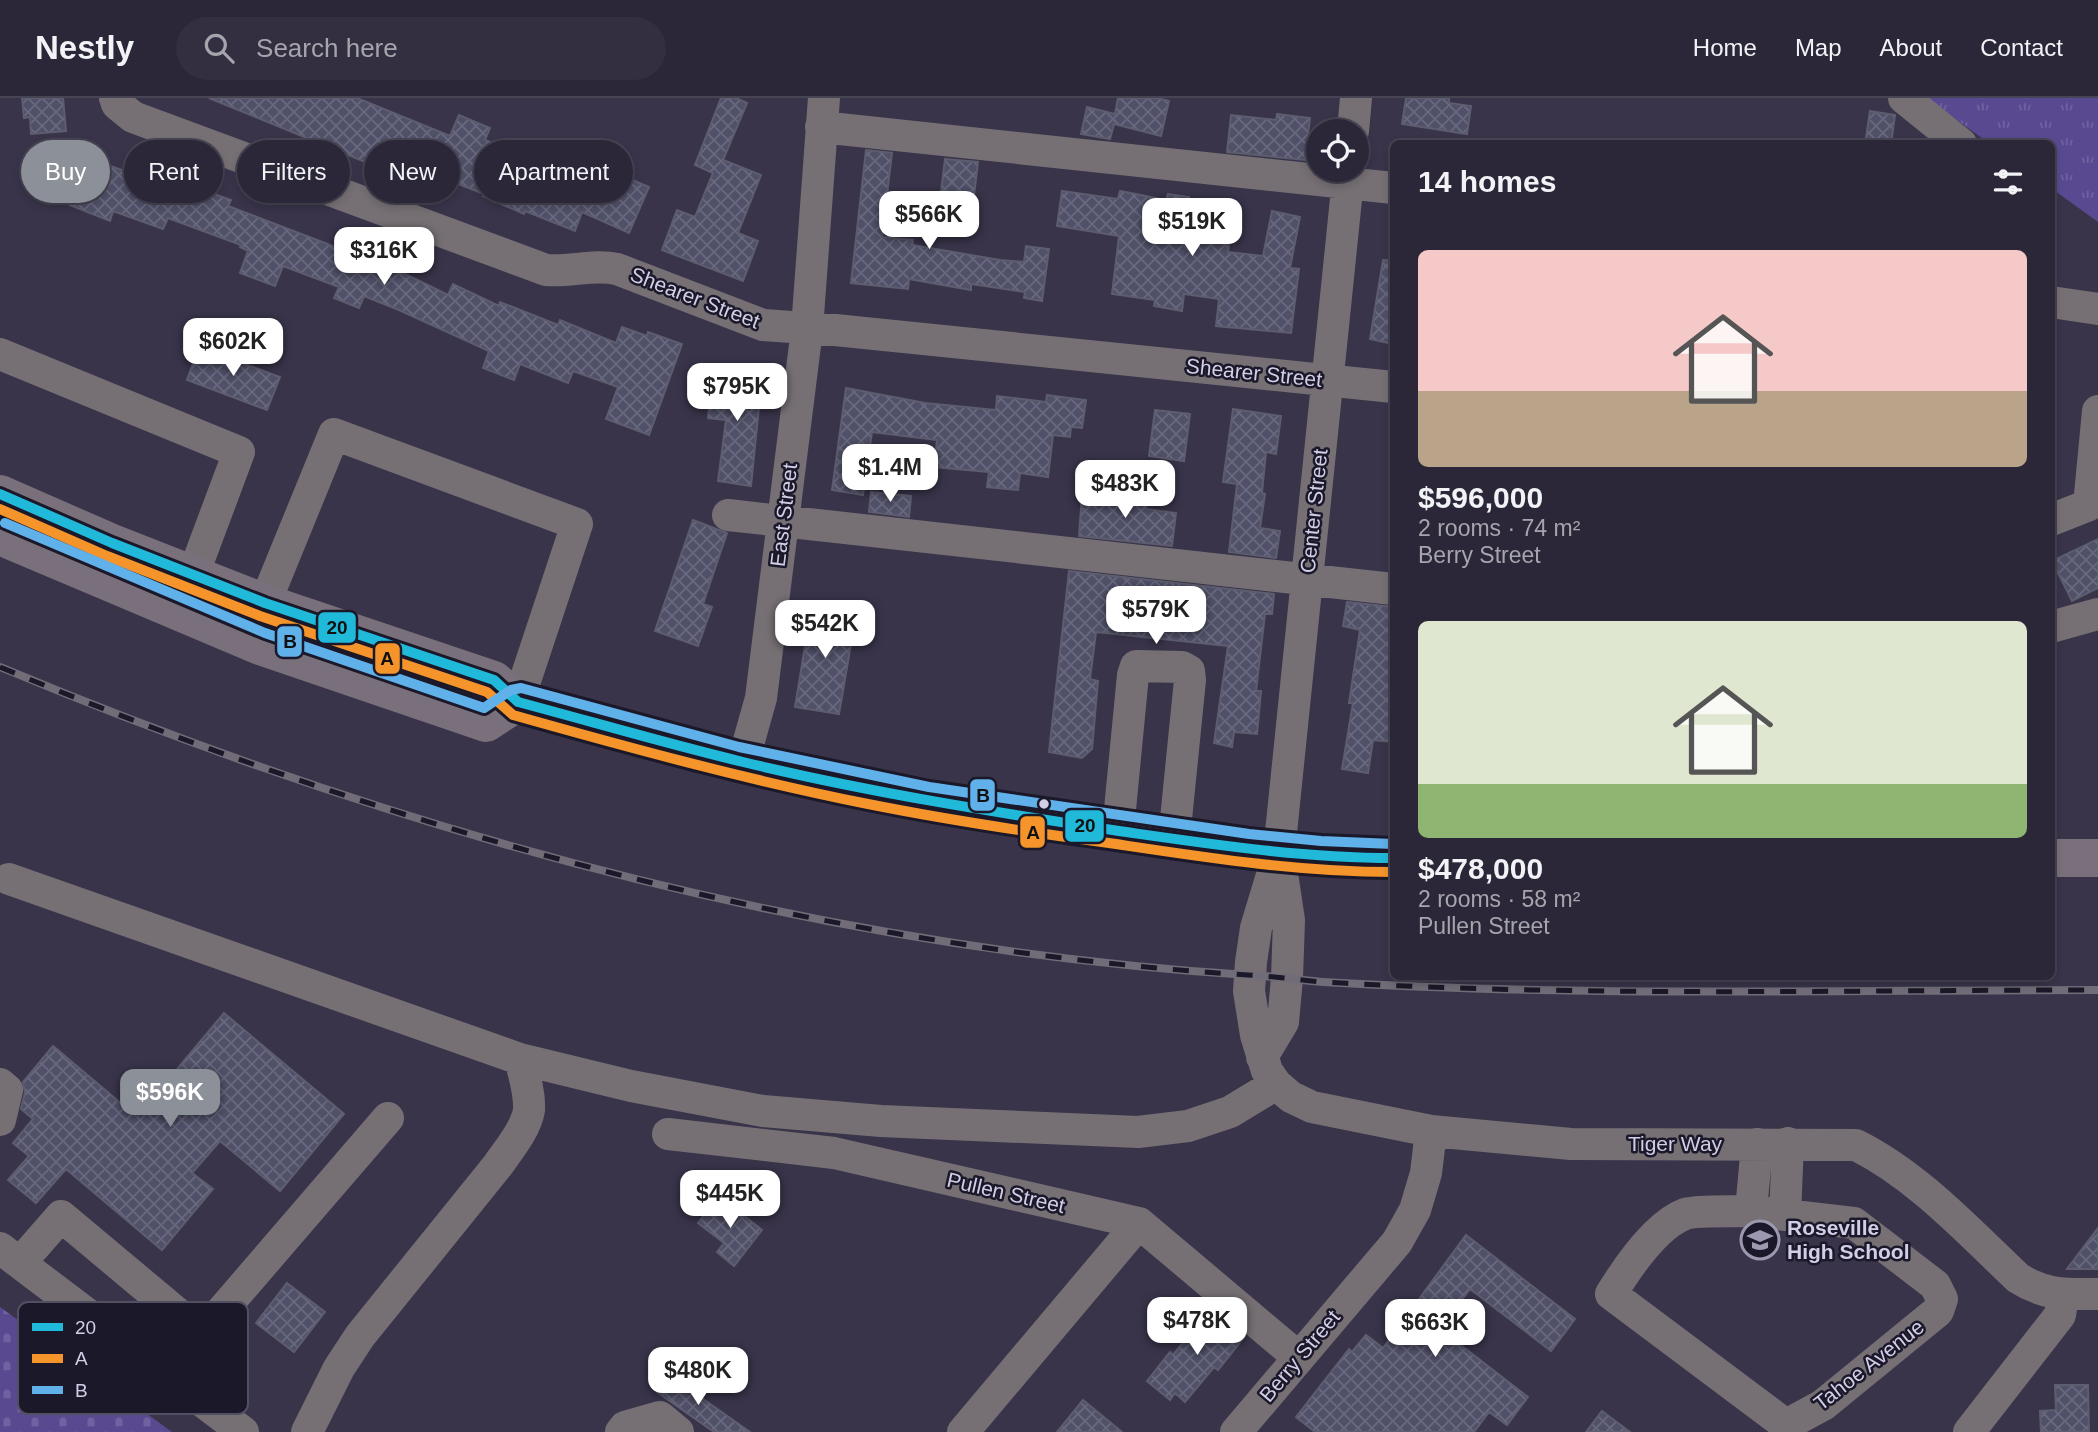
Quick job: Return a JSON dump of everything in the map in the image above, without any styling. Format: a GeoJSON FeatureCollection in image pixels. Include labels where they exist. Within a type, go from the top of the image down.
{"type":"FeatureCollection","features":[{"type":"Feature","properties":{"kind":"main road"},"geometry":{"type":"LineString","coordinates":[[0,494],[112,543],[265,603],[494,680],[519,702],[743,762],[870,790],[1118,831],[1337,858],[1390,858]]}},
{"type":"Feature","properties":{"kind":"main road"},"geometry":{"type":"LineString","coordinates":[[0,522],[12,522],[224,611],[244,613],[265,603]]}},
{"type":"Feature","properties":{"kind":"main road"},"geometry":{"type":"LineString","coordinates":[[0,536],[260,646],[486,723],[519,702]]}},
{"type":"Feature","properties":{"kind":"main road"},"geometry":{"type":"LineString","coordinates":[[2055,858],[2098,858]]}},
{"type":"Feature","properties":{"kind":"street","name":"Shearer Street"},"geometry":{"type":"LineString","coordinates":[[115,98],[117,104],[133,117],[546,270],[560,271],[602,265],[763,325],[1390,387]]}},
{"type":"Feature","properties":{"kind":"street"},"geometry":{"type":"LineString","coordinates":[[1354,119],[1356,98]]}},
{"type":"Feature","properties":{"kind":"street"},"geometry":{"type":"LineString","coordinates":[[1904,98],[1956,140]]}},
{"type":"Feature","properties":{"kind":"street","name":"East Street"},"geometry":{"type":"LineString","coordinates":[[743,762],[761,698],[807,329],[822,113]]}},
{"type":"Feature","properties":{"kind":"street"},"geometry":{"type":"LineString","coordinates":[[822,113],[1306,172]]}},
{"type":"Feature","properties":{"kind":"street","name":"Center Street"},"geometry":{"type":"LineString","coordinates":[[1279,852],[1348,182]]}},
{"type":"Feature","properties":{"kind":"street"},"geometry":{"type":"LineString","coordinates":[[1368,182],[1390,187]]}},
{"type":"Feature","properties":{"kind":"street"},"geometry":{"type":"LineString","coordinates":[[2055,303],[2098,309]]}},
{"type":"Feature","properties":{"kind":"street"},"geometry":{"type":"LineString","coordinates":[[0,354],[239,452],[193,575]]}},
{"type":"Feature","properties":{"kind":"street"},"geometry":{"type":"LineString","coordinates":[[2055,519],[2094,508],[2098,411]]}},
{"type":"Feature","properties":{"kind":"street"},"geometry":{"type":"LineString","coordinates":[[265,603],[334,434],[577,524],[519,702]]}},
{"type":"Feature","properties":{"kind":"street"},"geometry":{"type":"LineString","coordinates":[[728,515],[1390,589]]}},
{"type":"Feature","properties":{"kind":"street"},"geometry":{"type":"LineString","coordinates":[[2055,626],[2098,614]]}},
{"type":"Feature","properties":{"kind":"street"},"geometry":{"type":"LineString","coordinates":[[1118,831],[1136,666],[1182,667],[1189,671],[1189,680],[1174,839]]}},
{"type":"Feature","properties":{"kind":"street"},"geometry":{"type":"LineString","coordinates":[[9,879],[520,1059],[631,1086],[763,1111],[881,1121],[1138,1132],[1188,1126],[1230,1112],[1269,1071],[1249,991],[1256,928],[1279,852]]}},
{"type":"Feature","properties":{"kind":"street"},"geometry":{"type":"LineString","coordinates":[[307,1432],[339,1368],[360,1336],[498,1165],[518,1136],[529,1111],[520,1059]]}},
{"type":"Feature","properties":{"kind":"street","name":"Tiger Way"},"geometry":{"type":"LineString","coordinates":[[1269,1071],[1290,1097],[1312,1107],[1431,1131],[1571,1144],[1856,1145],[1874,1154],[1921,1189],[2018,1278],[2035,1289],[2063,1295]]}},
{"type":"Feature","properties":{"kind":"street"},"geometry":{"type":"LineString","coordinates":[[0,1084],[7,1090],[0,1120]]}},
{"type":"Feature","properties":{"kind":"street"},"geometry":{"type":"LineString","coordinates":[[230,1302],[388,1118]]}},
{"type":"Feature","properties":{"kind":"street","name":"Berry Street"},"geometry":{"type":"LineString","coordinates":[[1236,1432],[1397,1242],[1416,1210],[1426,1173],[1431,1131]]}},
{"type":"Feature","properties":{"kind":"street","name":"Pullen Street"},"geometry":{"type":"LineString","coordinates":[[668,1134],[834,1153],[1139,1223],[1298,1357]]}},
{"type":"Feature","properties":{"kind":"street"},"geometry":{"type":"LineString","coordinates":[[1751,1211],[1772,1144]]}},
{"type":"Feature","properties":{"kind":"street"},"geometry":{"type":"LineString","coordinates":[[1772,1144],[1785,1215]]}},
{"type":"Feature","properties":{"kind":"street","name":"Tahoe Avenue"},"geometry":{"type":"LineString","coordinates":[[1751,1211],[1854,1223],[1935,1285],[1942,1298],[1938,1311],[1823,1405],[1786,1425],[1611,1294],[1625,1271],[1655,1235],[1686,1214],[1751,1211]]}},
{"type":"Feature","properties":{"kind":"street"},"geometry":{"type":"LineString","coordinates":[[71,1302],[10,1256],[61,1216],[164,1302]]}},
{"type":"Feature","properties":{"kind":"street"},"geometry":{"type":"LineString","coordinates":[[963,1432],[1139,1223]]}},
{"type":"Feature","properties":{"kind":"street"},"geometry":{"type":"LineString","coordinates":[[1969,1432],[2060,1315],[2063,1295],[2098,1294]]}},
{"type":"Feature","properties":{"kind":"street"},"geometry":{"type":"LineString","coordinates":[[219,1414],[243,1432]]}},
{"type":"Feature","properties":{"kind":"street"},"geometry":{"type":"LineString","coordinates":[[621,1432],[625,1427],[660,1417],[678,1432]]}},
{"type":"Feature","properties":{"kind":"green space"},"geometry":{"type":"Polygon","coordinates":[[[1926,98],[2098,98],[2098,222],[2055,191],[2055,140],[1985,140],[1926,98]]]}},
{"type":"Feature","properties":{"kind":"green space"},"geometry":{"type":"Polygon","coordinates":[[[0,1307],[18,1320],[18,1414],[147,1414],[172,1432],[0,1432],[0,1307]]]}},
{"type":"Feature","properties":{"kind":"building"},"geometry":{"type":"Polygon","coordinates":[[[22,98],[63,98],[66,131],[31,134],[30,117],[24,118],[22,98]]]}},
{"type":"Feature","properties":{"kind":"building"},"geometry":{"type":"Polygon","coordinates":[[[209,98],[357,98],[450,136],[459,115],[490,128],[485,140],[474,140],[474,190],[460,185],[460,140],[364,140],[364,162],[350,156],[350,140],[311,140],[209,98]]]}},
{"type":"Feature","properties":{"kind":"building"},"geometry":{"type":"Polygon","coordinates":[[[721,98],[736,98],[747,103],[723,160],[761,175],[738,233],[758,241],[743,281],[662,250],[677,210],[695,217],[713,173],[695,165],[721,98]]]}},
{"type":"Feature","properties":{"kind":"building"},"geometry":{"type":"Polygon","coordinates":[[[1118,98],[1157,98],[1169,101],[1161,136],[1114,124],[1110,139],[1081,134],[1087,107],[1115,114],[1118,98]]]}},
{"type":"Feature","properties":{"kind":"building"},"geometry":{"type":"Polygon","coordinates":[[[1406,98],[1449,98],[1449,103],[1471,106],[1467,134],[1402,124],[1406,98]]]}},
{"type":"Feature","properties":{"kind":"building"},"geometry":{"type":"Polygon","coordinates":[[[1870,111],[1895,115],[1892,140],[1866,140],[1870,111]]]}},
{"type":"Feature","properties":{"kind":"building"},"geometry":{"type":"Polygon","coordinates":[[[1277,114],[1310,118],[1306,119],[1305,160],[1227,152],[1231,115],[1276,120],[1277,114]]]}},
{"type":"Feature","properties":{"kind":"building"},"geometry":{"type":"Polygon","coordinates":[[[866,150],[892,153],[882,237],[913,240],[912,245],[1024,262],[1026,246],[1049,249],[1042,301],[1024,298],[1025,292],[971,284],[971,290],[909,279],[908,289],[851,283],[866,150]]]}},
{"type":"Feature","properties":{"kind":"building"},"geometry":{"type":"Polygon","coordinates":[[[945,159],[978,162],[974,196],[941,192],[945,159]]]}},
{"type":"Feature","properties":{"kind":"building"},"geometry":{"type":"Polygon","coordinates":[[[110,166],[124,171],[124,203],[223,203],[223,197],[231,200],[228,206],[401,272],[448,295],[453,284],[499,306],[500,302],[558,325],[560,320],[616,343],[622,327],[647,336],[648,332],[682,344],[649,435],[606,419],[618,387],[573,371],[568,383],[520,364],[514,380],[483,368],[489,351],[364,296],[359,308],[334,298],[339,287],[283,266],[275,286],[240,273],[248,251],[240,247],[241,245],[168,218],[163,229],[113,211],[110,221],[67,203],[110,203],[110,166]]]}},
{"type":"Feature","properties":{"kind":"building"},"geometry":{"type":"Polygon","coordinates":[[[633,180],[649,187],[629,233],[582,212],[575,231],[525,211],[524,214],[499,203],[633,203],[633,180]]]}},
{"type":"Feature","properties":{"kind":"building"},"geometry":{"type":"Polygon","coordinates":[[[1062,191],[1118,199],[1120,191],[1166,200],[1168,194],[1189,197],[1185,221],[1231,227],[1228,252],[1263,256],[1272,211],[1300,217],[1290,268],[1299,269],[1291,333],[1216,326],[1219,299],[1184,294],[1182,311],[1154,306],[1155,300],[1112,294],[1119,236],[1057,226],[1062,191]]]}},
{"type":"Feature","properties":{"kind":"building"},"geometry":{"type":"Polygon","coordinates":[[[1383,260],[1390,261],[1390,343],[1370,339],[1383,260]]]}},
{"type":"Feature","properties":{"kind":"building"},"geometry":{"type":"Polygon","coordinates":[[[199,347],[280,377],[267,410],[187,380],[199,347]]]}},
{"type":"Feature","properties":{"kind":"building"},"geometry":{"type":"Polygon","coordinates":[[[713,372],[762,377],[751,486],[718,481],[726,420],[708,418],[713,372]]]}},
{"type":"Feature","properties":{"kind":"building"},"geometry":{"type":"Polygon","coordinates":[[[846,388],[925,403],[996,410],[997,396],[1046,402],[1047,395],[1086,400],[1082,428],[1071,427],[1070,437],[1053,435],[1048,477],[1020,473],[1018,490],[987,487],[989,472],[934,467],[937,440],[872,432],[863,495],[832,490],[846,388]]]}},
{"type":"Feature","properties":{"kind":"building"},"geometry":{"type":"Polygon","coordinates":[[[1233,409],[1281,416],[1276,454],[1266,452],[1262,493],[1265,494],[1260,528],[1280,531],[1276,558],[1229,552],[1237,484],[1223,482],[1233,409]]]}},
{"type":"Feature","properties":{"kind":"building"},"geometry":{"type":"Polygon","coordinates":[[[1155,410],[1190,414],[1184,461],[1149,456],[1155,410]]]}},
{"type":"Feature","properties":{"kind":"building"},"geometry":{"type":"Polygon","coordinates":[[[871,492],[911,496],[909,517],[869,512],[871,492]]]}},
{"type":"Feature","properties":{"kind":"building"},"geometry":{"type":"Polygon","coordinates":[[[1082,493],[1147,499],[1146,509],[1176,513],[1172,546],[1079,536],[1082,493]]]}},
{"type":"Feature","properties":{"kind":"building"},"geometry":{"type":"Polygon","coordinates":[[[693,520],[727,533],[703,604],[712,607],[698,646],[655,631],[693,520]]]}},
{"type":"Feature","properties":{"kind":"building"},"geometry":{"type":"Polygon","coordinates":[[[2098,539],[2098,588],[2072,601],[2055,567],[2055,560],[2098,539]]]}},
{"type":"Feature","properties":{"kind":"building"},"geometry":{"type":"Polygon","coordinates":[[[1069,571],[1274,594],[1272,614],[1265,614],[1256,691],[1261,691],[1257,734],[1234,732],[1232,747],[1214,743],[1228,646],[1096,632],[1090,679],[1098,681],[1092,749],[1082,758],[1049,752],[1069,571]]]}},
{"type":"Feature","properties":{"kind":"building"},"geometry":{"type":"Polygon","coordinates":[[[1347,602],[1390,607],[1390,742],[1373,740],[1368,773],[1342,769],[1353,703],[1349,703],[1360,630],[1343,626],[1347,602]]]}},
{"type":"Feature","properties":{"kind":"building"},"geometry":{"type":"Polygon","coordinates":[[[806,607],[856,615],[839,714],[795,707],[807,634],[801,633],[806,607]]]}},
{"type":"Feature","properties":{"kind":"building"},"geometry":{"type":"Polygon","coordinates":[[[224,1013],[344,1114],[280,1191],[220,1141],[192,1173],[213,1189],[162,1250],[66,1169],[36,1203],[8,1180],[29,1156],[13,1143],[33,1119],[21,1109],[25,1093],[23,1082],[53,1046],[137,1117],[224,1013]]]}},
{"type":"Feature","properties":{"kind":"building"},"geometry":{"type":"Polygon","coordinates":[[[719,1196],[762,1230],[734,1266],[717,1252],[724,1243],[698,1223],[719,1196]]]}},
{"type":"Feature","properties":{"kind":"building"},"geometry":{"type":"Polygon","coordinates":[[[2098,1228],[2098,1269],[2067,1269],[2098,1228]]]}},
{"type":"Feature","properties":{"kind":"building"},"geometry":{"type":"Polygon","coordinates":[[[1466,1235],[1575,1319],[1551,1351],[1470,1289],[1440,1329],[1528,1397],[1507,1425],[1489,1412],[1474,1432],[1315,1432],[1296,1417],[1349,1349],[1352,1352],[1366,1335],[1383,1348],[1466,1235]]]}},
{"type":"Feature","properties":{"kind":"building"},"geometry":{"type":"Polygon","coordinates":[[[287,1283],[325,1312],[294,1352],[256,1323],[287,1283]]]}},
{"type":"Feature","properties":{"kind":"building"},"geometry":{"type":"Polygon","coordinates":[[[1211,1308],[1245,1336],[1218,1370],[1214,1367],[1185,1402],[1175,1393],[1170,1400],[1147,1381],[1170,1352],[1173,1355],[1211,1308]]]}},
{"type":"Feature","properties":{"kind":"building"},"geometry":{"type":"Polygon","coordinates":[[[669,1375],[750,1432],[714,1432],[657,1392],[669,1375]]]}},
{"type":"Feature","properties":{"kind":"building"},"geometry":{"type":"Polygon","coordinates":[[[2055,1385],[2088,1385],[2089,1432],[2041,1432],[2040,1411],[2056,1410],[2055,1385]]]}},
{"type":"Feature","properties":{"kind":"building"},"geometry":{"type":"Polygon","coordinates":[[[1083,1400],[1122,1432],[1057,1432],[1083,1400]]]}},
{"type":"Feature","properties":{"kind":"building"},"geometry":{"type":"Polygon","coordinates":[[[1602,1411],[1630,1432],[1586,1432],[1602,1411]]]}},
{"type":"Feature","properties":{"kind":"railway"},"geometry":{"type":"LineString","coordinates":[[0,667],[150,726],[302,781],[456,830],[611,873],[769,909],[927,939],[1087,961],[1323,982],[1420,987],[1710,992],[2098,990]]}},
{"type":"Feature","properties":{"kind":"transit line","name":"20"},"geometry":{"type":"LineString","coordinates":[[0,494],[112,543],[265,603],[494,680],[518,702],[687,748],[836,783],[1072,824],[1256,849],[1324,856],[1390,858]]}},
{"type":"Feature","properties":{"kind":"transit line","name":"A"},"geometry":{"type":"LineString","coordinates":[[0,509],[107,556],[260,616],[487,692],[513,715],[689,763],[823,795],[988,825],[1250,863],[1390,872]]}},
{"type":"Feature","properties":{"kind":"transit line","name":"B"},"geometry":{"type":"LineString","coordinates":[[5,523],[265,633],[484,708],[511,690],[521,688],[739,747],[929,787],[1249,834],[1390,844]]}},
{"type":"Feature","properties":{"kind":"place","name":"Roseville High School"},"geometry":{"type":"Point","coordinates":[1760,1240]}}]}
